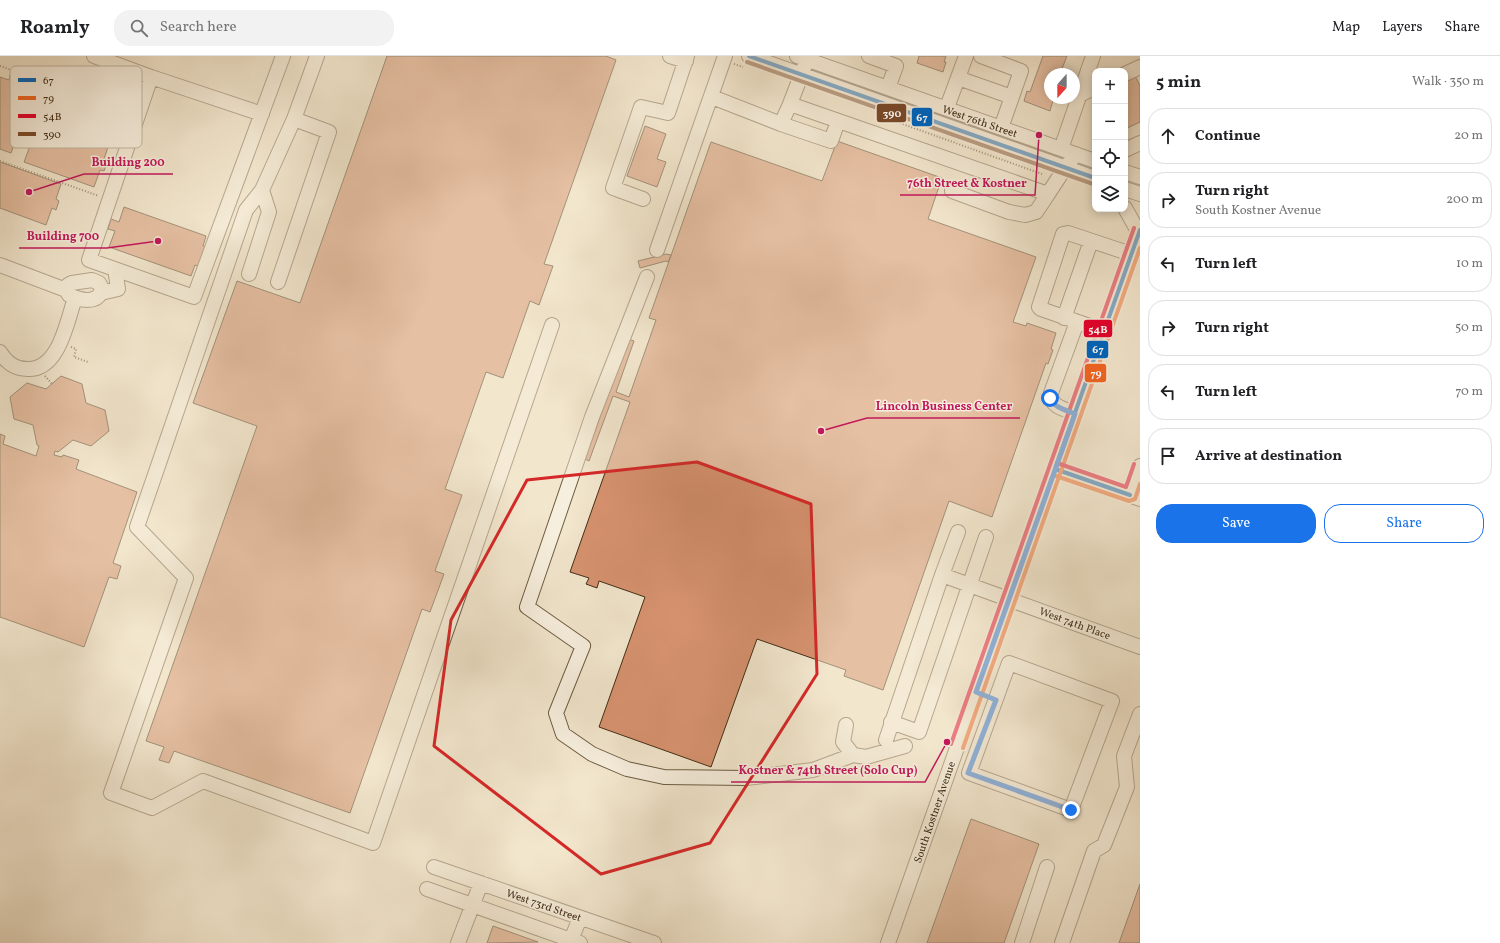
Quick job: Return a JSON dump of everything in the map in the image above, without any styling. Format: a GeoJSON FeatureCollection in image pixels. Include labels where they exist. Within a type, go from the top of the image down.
{"type":"FeatureCollection","features":[{"type":"Feature","properties":{"kind":"street"},"geometry":{"type":"LineString","coordinates":[[94,56],[121,66]]}},
{"type":"Feature","properties":{"kind":"street"},"geometry":{"type":"LineString","coordinates":[[127,148],[89,260],[117,278],[194,297],[283,56]]}},
{"type":"Feature","properties":{"kind":"street"},"geometry":{"type":"LineString","coordinates":[[317,56],[294,119],[262,190],[246,210],[137,527],[186,578],[111,793],[152,808],[203,781],[373,842],[552,324]]}},
{"type":"Feature","properties":{"kind":"street"},"geometry":{"type":"LineString","coordinates":[[643,199],[613,188],[641,107],[668,113],[686,59],[670,56]]}},
{"type":"Feature","properties":{"kind":"street"},"geometry":{"type":"LineString","coordinates":[[656,250],[712,97],[725,56]]}},
{"type":"Feature","properties":{"kind":"street","name":"West 76th Street"},"geometry":{"type":"LineString","coordinates":[[749,56],[1092,177]]}},
{"type":"Feature","properties":{"kind":"street"},"geometry":{"type":"LineString","coordinates":[[870,56],[898,61],[888,88]]}},
{"type":"Feature","properties":{"kind":"street"},"geometry":{"type":"LineString","coordinates":[[950,102],[966,56]]}},
{"type":"Feature","properties":{"kind":"street"},"geometry":{"type":"LineString","coordinates":[[981,56],[1021,71],[1001,128]]}},
{"type":"Feature","properties":{"kind":"street"},"geometry":{"type":"LineString","coordinates":[[1080,95],[1093,56]]}},
{"type":"Feature","properties":{"kind":"street"},"geometry":{"type":"LineString","coordinates":[[781,124],[801,75],[802,58]]}},
{"type":"Feature","properties":{"kind":"street","name":"West 76th Street"},"geometry":{"type":"LineString","coordinates":[[802,58],[1092,160]]}},
{"type":"Feature","properties":{"kind":"street"},"geometry":{"type":"LineString","coordinates":[[1128,73],[1140,67]]}},
{"type":"Feature","properties":{"kind":"street"},"geometry":{"type":"LineString","coordinates":[[142,74],[262,114]]}},
{"type":"Feature","properties":{"kind":"street"},"geometry":{"type":"LineString","coordinates":[[142,104],[151,77]]}},
{"type":"Feature","properties":{"kind":"street"},"geometry":{"type":"LineString","coordinates":[[958,78],[1012,97]]}},
{"type":"Feature","properties":{"kind":"street"},"geometry":{"type":"LineString","coordinates":[[1080,95],[1092,89]]}},
{"type":"Feature","properties":{"kind":"street"},"geometry":{"type":"LineString","coordinates":[[712,97],[781,124],[831,141],[838,121]]}},
{"type":"Feature","properties":{"kind":"street"},"geometry":{"type":"LineString","coordinates":[[790,104],[1048,194]]}},
{"type":"Feature","properties":{"kind":"street"},"geometry":{"type":"LineString","coordinates":[[1061,149],[1077,104]]}},
{"type":"Feature","properties":{"kind":"street"},"geometry":{"type":"LineString","coordinates":[[278,282],[329,132],[294,119]]}},
{"type":"Feature","properties":{"kind":"street"},"geometry":{"type":"LineString","coordinates":[[1128,149],[1140,143]]}},
{"type":"Feature","properties":{"kind":"street"},"geometry":{"type":"LineString","coordinates":[[952,191],[1009,212],[1025,215],[1036,212],[1076,154]]}},
{"type":"Feature","properties":{"kind":"street"},"geometry":{"type":"LineString","coordinates":[[1080,173],[1092,167]]}},
{"type":"Feature","properties":{"kind":"street"},"geometry":{"type":"LineString","coordinates":[[1080,173],[1092,180]]}},
{"type":"Feature","properties":{"kind":"street"},"geometry":{"type":"LineString","coordinates":[[1128,173],[1140,177]]}},
{"type":"Feature","properties":{"kind":"street"},"geometry":{"type":"LineString","coordinates":[[249,274],[269,212],[262,190]]}},
{"type":"Feature","properties":{"kind":"street"},"geometry":{"type":"LineString","coordinates":[[1128,190],[1140,194]]}},
{"type":"Feature","properties":{"kind":"street"},"geometry":{"type":"LineString","coordinates":[[1128,212],[1140,232]]}},
{"type":"Feature","properties":{"kind":"street","name":"South Kostner Avenue"},"geometry":{"type":"LineString","coordinates":[[888,943],[1140,232]]}},
{"type":"Feature","properties":{"kind":"street"},"geometry":{"type":"LineString","coordinates":[[1104,331],[1039,307],[1063,234],[1068,233],[1131,254]]}},
{"type":"Feature","properties":{"kind":"street"},"geometry":{"type":"LineString","coordinates":[[1075,414],[1057,406],[1051,401],[1050,398],[1091,241]]}},
{"type":"Feature","properties":{"kind":"street"},"geometry":{"type":"LineString","coordinates":[[0,265],[85,300],[92,300],[96,298],[99,287],[117,278]]}},
{"type":"Feature","properties":{"kind":"street"},"geometry":{"type":"LineString","coordinates":[[647,277],[592,417],[527,607],[583,646],[556,713],[563,734],[592,754],[627,769],[664,777],[746,778],[813,770],[853,754],[866,757],[904,746]]}},
{"type":"Feature","properties":{"kind":"street"},"geometry":{"type":"LineString","coordinates":[[0,352],[4,359],[11,365],[23,369],[33,370],[42,366],[55,354],[62,338],[71,294],[68,285],[92,280],[99,287]]}},
{"type":"Feature","properties":{"kind":"street"},"geometry":{"type":"LineString","coordinates":[[1055,469],[1135,497],[1140,466]]}},
{"type":"Feature","properties":{"kind":"street"},"geometry":{"type":"LineString","coordinates":[[886,740],[958,532]]}},
{"type":"Feature","properties":{"kind":"street"},"geometry":{"type":"LineString","coordinates":[[891,722],[919,732],[986,537]]}},
{"type":"Feature","properties":{"kind":"street","name":"West 74th Place"},"geometry":{"type":"LineString","coordinates":[[942,575],[1140,647]]}},
{"type":"Feature","properties":{"kind":"street"},"geometry":{"type":"LineString","coordinates":[[1009,663],[1112,701],[1071,810],[968,773],[1003,682],[1009,663]]}},
{"type":"Feature","properties":{"kind":"street"},"geometry":{"type":"LineString","coordinates":[[982,675],[1003,682]]}},
{"type":"Feature","properties":{"kind":"street"},"geometry":{"type":"LineString","coordinates":[[976,692],[996,700]]}},
{"type":"Feature","properties":{"kind":"street"},"geometry":{"type":"LineString","coordinates":[[1062,943],[1094,852],[1104,845],[1127,787],[1124,756],[1140,714]]}},
{"type":"Feature","properties":{"kind":"street"},"geometry":{"type":"LineString","coordinates":[[846,725],[843,742],[853,754]]}},
{"type":"Feature","properties":{"kind":"street","name":"West 73rd Street"},"geometry":{"type":"LineString","coordinates":[[434,867],[654,943]]}},
{"type":"Feature","properties":{"kind":"street"},"geometry":{"type":"LineString","coordinates":[[1022,943],[1046,867]]}},
{"type":"Feature","properties":{"kind":"street"},"geometry":{"type":"LineString","coordinates":[[458,943],[466,920],[474,905],[481,883]]}},
{"type":"Feature","properties":{"kind":"street"},"geometry":{"type":"LineString","coordinates":[[427,889],[574,942],[580,918]]}},
{"type":"Feature","properties":{"kind":"path"},"geometry":{"type":"LineString","coordinates":[[0,66],[10,70]]}},
{"type":"Feature","properties":{"kind":"path"},"geometry":{"type":"LineString","coordinates":[[0,161],[99,196]]}},
{"type":"Feature","properties":{"kind":"path"},"geometry":{"type":"LineString","coordinates":[[42,372],[52,384]]}},
{"type":"Feature","properties":{"kind":"highlighted area"},"geometry":{"type":"Polygon","coordinates":[[[697,462],[811,504],[817,674],[710,843],[601,874],[434,746],[451,620],[527,480],[697,462]]]}},
{"type":"Feature","properties":{"kind":"building"},"geometry":{"type":"Polygon","coordinates":[[[387,56],[606,56],[616,60],[544,264],[553,266],[539,305],[530,301],[503,378],[486,372],[445,489],[462,495],[435,571],[444,574],[430,612],[422,609],[350,813],[174,751],[169,763],[159,760],[164,747],[146,741],[257,426],[193,403],[237,281],[300,303],[387,56]]]}},
{"type":"Feature","properties":{"kind":"building"},"geometry":{"type":"Polygon","coordinates":[[[919,56],[946,56],[943,72],[917,63],[919,56]]]}},
{"type":"Feature","properties":{"kind":"building"},"geometry":{"type":"Polygon","coordinates":[[[1043,56],[1067,56],[1062,68],[1044,68],[1044,104],[1052,104],[1050,111],[1024,101],[1027,91],[1030,92],[1043,56]]]}},
{"type":"Feature","properties":{"kind":"building"},"geometry":{"type":"Polygon","coordinates":[[[1134,74],[1140,86],[1140,122],[1128,128],[1128,104],[1128,77],[1134,74]]]}},
{"type":"Feature","properties":{"kind":"building"},"geometry":{"type":"Polygon","coordinates":[[[10,75],[10,148],[13,148],[11,153],[0,149],[0,77],[9,80],[10,75]]]}},
{"type":"Feature","properties":{"kind":"building"},"geometry":{"type":"Polygon","coordinates":[[[645,126],[666,134],[657,159],[666,162],[657,187],[627,176],[645,126]]]}},
{"type":"Feature","properties":{"kind":"building"},"geometry":{"type":"Polygon","coordinates":[[[837,141],[942,178],[928,219],[1036,257],[1013,322],[1026,326],[1027,323],[1056,333],[1051,349],[1053,350],[1048,364],[1046,363],[992,517],[949,501],[883,690],[844,676],[846,670],[757,639],[711,767],[599,727],[645,597],[599,581],[597,588],[586,584],[589,578],[570,572],[630,402],[613,396],[589,461],[585,459],[628,339],[634,341],[616,392],[629,397],[656,320],[649,318],[711,142],[822,181],[837,141]]]}},
{"type":"Feature","properties":{"kind":"building"},"geometry":{"type":"Polygon","coordinates":[[[29,148],[108,148],[103,162],[107,163],[104,171],[100,170],[94,187],[24,162],[29,148]]]}},
{"type":"Feature","properties":{"kind":"building"},"geometry":{"type":"Polygon","coordinates":[[[0,162],[61,184],[56,199],[59,201],[56,210],[52,208],[46,225],[0,208],[0,162]]]}},
{"type":"Feature","properties":{"kind":"building"},"geometry":{"type":"Polygon","coordinates":[[[124,207],[206,236],[203,246],[206,247],[199,267],[195,265],[191,276],[109,247],[115,231],[108,229],[111,219],[119,222],[124,207]]]}},
{"type":"Feature","properties":{"kind":"building"},"geometry":{"type":"Polygon","coordinates":[[[666,254],[671,255],[668,262],[666,261],[640,268],[638,261],[666,254]]]}},
{"type":"Feature","properties":{"kind":"building"},"geometry":{"type":"Polygon","coordinates":[[[61,376],[82,384],[86,403],[105,410],[109,431],[91,446],[73,440],[58,452],[55,451],[54,455],[62,457],[63,455],[79,460],[76,469],[137,492],[113,563],[121,566],[117,579],[109,577],[84,647],[0,617],[0,434],[5,436],[3,444],[36,456],[39,446],[37,445],[33,425],[14,419],[10,397],[27,383],[46,389],[61,376]]]}},
{"type":"Feature","properties":{"kind":"building"},"geometry":{"type":"Polygon","coordinates":[[[971,819],[1039,844],[1004,943],[927,943],[971,819]]]}},
{"type":"Feature","properties":{"kind":"building"},"geometry":{"type":"Polygon","coordinates":[[[1140,884],[1140,943],[1119,943],[1140,884]]]}},
{"type":"Feature","properties":{"kind":"building"},"geometry":{"type":"Polygon","coordinates":[[[493,926],[538,942],[487,943],[493,926]]]}},
{"type":"Feature","properties":{"kind":"transit line","name":"67"},"geometry":{"type":"LineString","coordinates":[[749,56],[1092,177]]}},
{"type":"Feature","properties":{"kind":"transit line","name":"390"},"geometry":{"type":"LineString","coordinates":[[747,62],[1092,184]]}},
{"type":"Feature","properties":{"kind":"transit line","name":"54B"},"geometry":{"type":"LineString","coordinates":[[951,744],[1134,228]]}},
{"type":"Feature","properties":{"kind":"transit line","name":"67"},"geometry":{"type":"LineString","coordinates":[[1055,469],[1140,230]]}},
{"type":"Feature","properties":{"kind":"transit line","name":"79"},"geometry":{"type":"LineString","coordinates":[[963,748],[1140,248]]}},
{"type":"Feature","properties":{"kind":"transit line","name":"54B"},"geometry":{"type":"LineString","coordinates":[[1057,463],[1126,487],[1134,464]]}},
{"type":"Feature","properties":{"kind":"transit line","name":"67"},"geometry":{"type":"LineString","coordinates":[[1055,469],[1130,495]]}},
{"type":"Feature","properties":{"kind":"transit line","name":"79"},"geometry":{"type":"LineString","coordinates":[[1053,475],[1129,501],[1135,499],[1140,484]]}},
{"type":"Feature","properties":{"kind":"place","name":"76th Street & Kostner"},"geometry":{"type":"Point","coordinates":[1039,135]}},
{"type":"Feature","properties":{"kind":"place","name":"Building 200"},"geometry":{"type":"Point","coordinates":[29,192]}},
{"type":"Feature","properties":{"kind":"place","name":"Building 700"},"geometry":{"type":"Point","coordinates":[158,241]}},
{"type":"Feature","properties":{"kind":"place","name":"Lincoln Business Center"},"geometry":{"type":"Point","coordinates":[821,431]}},
{"type":"Feature","properties":{"kind":"place","name":"Kostner & 74th Street (Solo Cup)"},"geometry":{"type":"Point","coordinates":[947,742]}},
{"type":"Feature","properties":{"kind":"route"},"geometry":{"type":"LineString","coordinates":[[1050,398],[1051,401],[1057,406],[1075,414],[976,692],[996,700],[968,773],[1071,810]]}}]}
